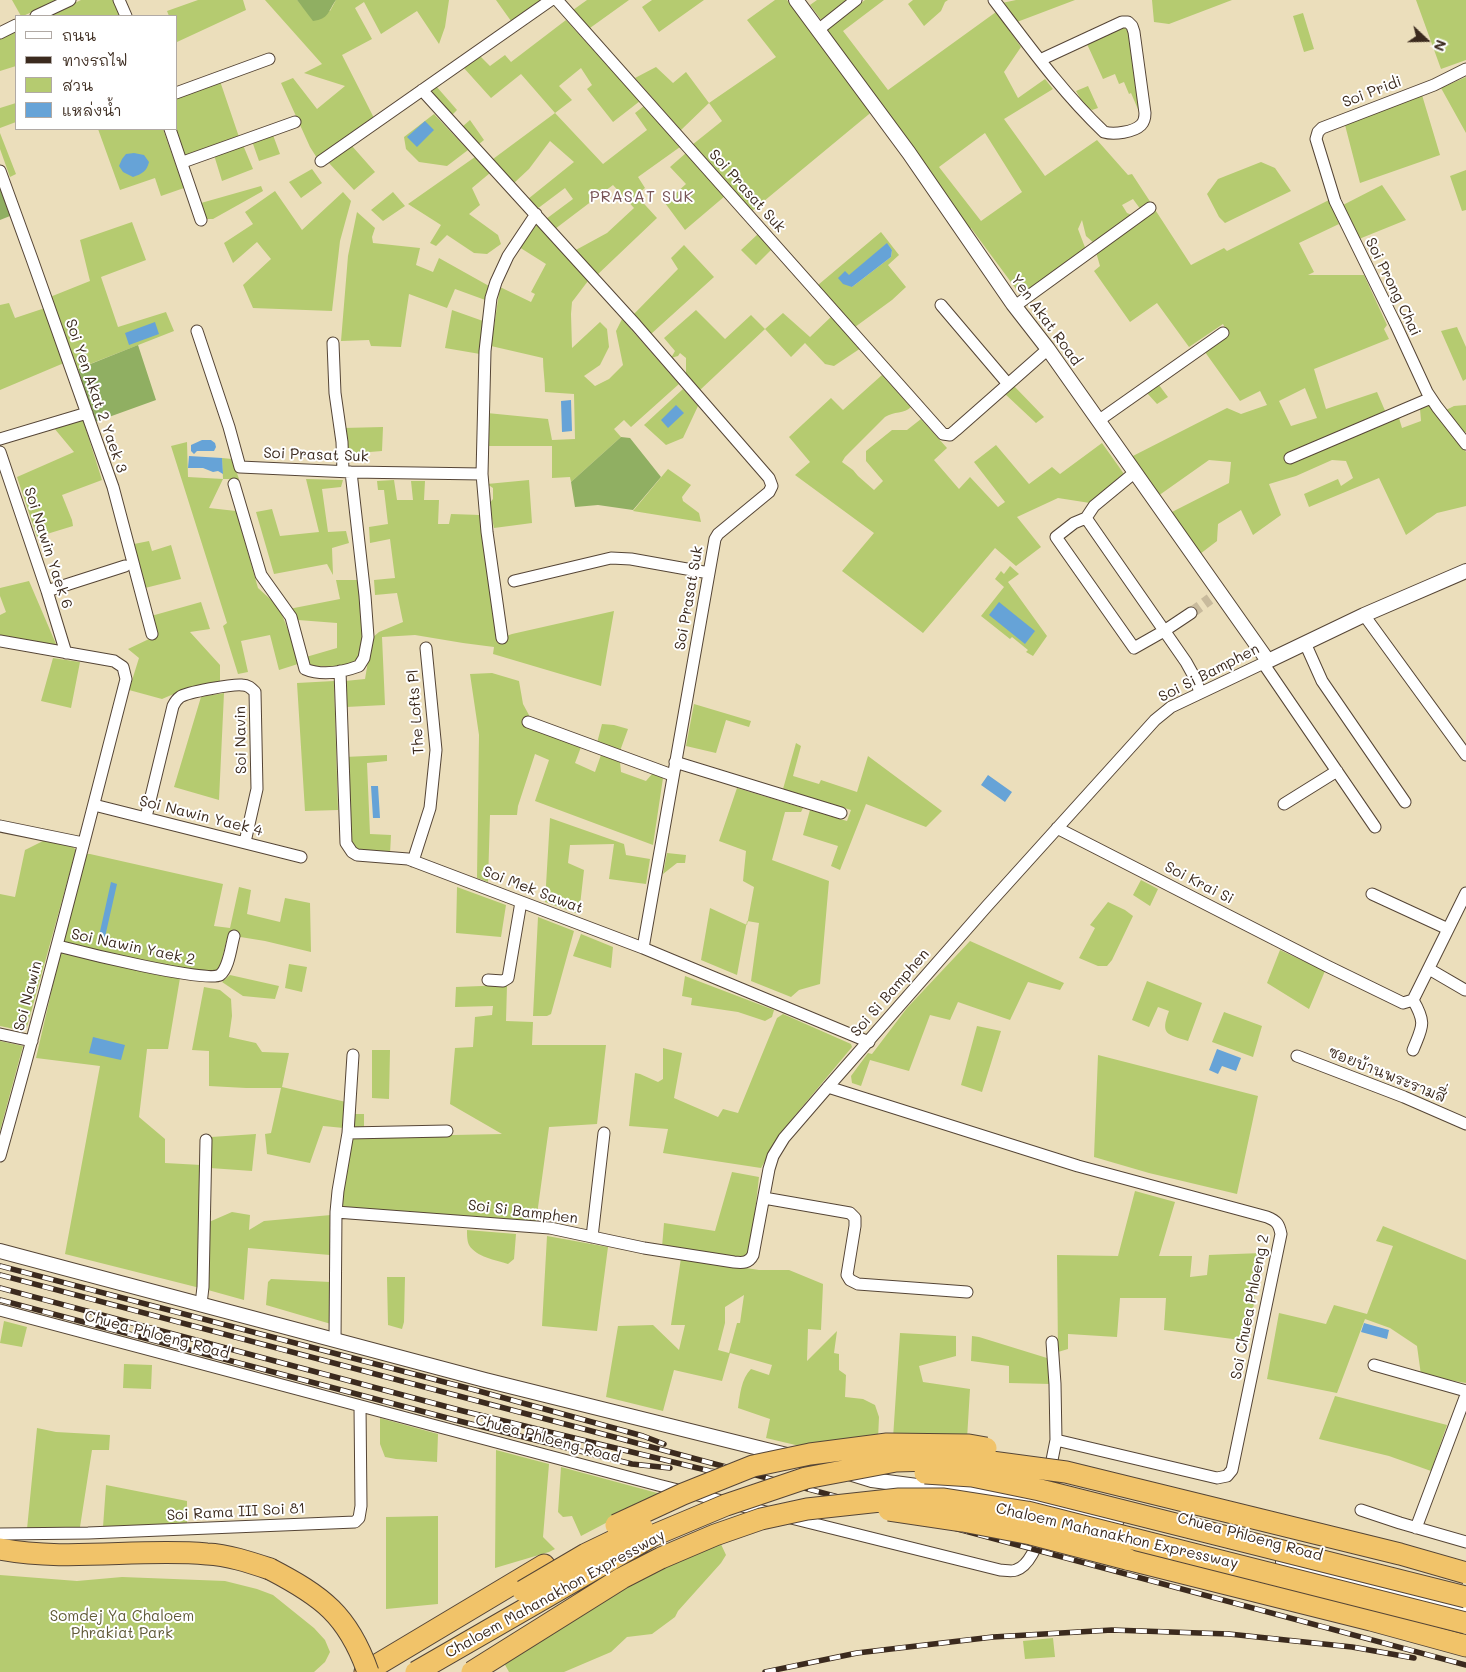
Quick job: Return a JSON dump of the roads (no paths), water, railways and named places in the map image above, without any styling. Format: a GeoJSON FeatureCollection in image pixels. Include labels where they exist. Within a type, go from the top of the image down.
{"type":"FeatureCollection","features":[{"type":"Feature","properties":{"kind":"highway"},"geometry":{"type":"LineString","coordinates":[[0,1549],[51,1554],[142,1552],[208,1554],[239,1559],[270,1569],[320,1598],[336,1614],[351,1634],[361,1652],[367,1672],[591,1538],[683,1494],[752,1466],[810,1454],[887,1444],[969,1445],[1075,1461],[1466,1567]]}},
{"type":"Feature","properties":{"kind":"highway","name":"Chaloem Mahanakhon Expressway"},"geometry":{"type":"LineString","coordinates":[[416,1672],[652,1536],[726,1505],[806,1478],[896,1461],[969,1460],[1066,1472],[1400,1554],[1466,1573]]}},
{"type":"Feature","properties":{"kind":"highway","name":"Chaloem Mahanakhon Expressway"},"geometry":{"type":"LineString","coordinates":[[392,1672],[586,1554],[674,1512],[724,1495],[883,1473],[935,1473],[972,1476],[1040,1490],[1466,1597]]}},
{"type":"Feature","properties":{"kind":"highway","name":"Chaloem Mahanakhon Expressway"},"geometry":{"type":"LineString","coordinates":[[472,1672],[622,1578],[715,1535],[761,1519],[807,1509],[899,1499],[944,1499],[1027,1512],[1466,1623]]}},
{"type":"Feature","properties":{"kind":"highway"},"geometry":{"type":"LineString","coordinates":[[847,1504],[963,1520],[1031,1534],[1466,1646]]}},
{"type":"Feature","properties":{"kind":"highway"},"geometry":{"type":"LineString","coordinates":[[524,1591],[544,1565]]}},
{"type":"Feature","properties":{"kind":"street"},"geometry":{"type":"LineString","coordinates":[[38,15],[70,0]]}},
{"type":"Feature","properties":{"kind":"street"},"geometry":{"type":"LineString","coordinates":[[119,0],[126,15]]}},
{"type":"Feature","properties":{"kind":"street"},"geometry":{"type":"LineString","coordinates":[[321,161],[552,0]]}},
{"type":"Feature","properties":{"kind":"street","name":"Soi Prasat Suk"},"geometry":{"type":"LineString","coordinates":[[557,0],[943,434],[950,435],[1048,349]]}},
{"type":"Feature","properties":{"kind":"street","name":"Yen Akat Road"},"geometry":{"type":"LineString","coordinates":[[796,0],[908,153],[1015,306],[1048,349],[1134,472],[1215,596],[1266,662]]}},
{"type":"Feature","properties":{"kind":"street"},"geometry":{"type":"LineString","coordinates":[[818,30],[856,0]]}},
{"type":"Feature","properties":{"kind":"street"},"geometry":{"type":"LineString","coordinates":[[994,0],[1040,60],[1064,91],[1104,132],[1110,134],[1125,132],[1141,125],[1145,113],[1134,32],[1128,22],[1122,22],[1040,60]]}},
{"type":"Feature","properties":{"kind":"street"},"geometry":{"type":"LineString","coordinates":[[0,33],[15,26]]}},
{"type":"Feature","properties":{"kind":"street"},"geometry":{"type":"LineString","coordinates":[[178,92],[269,59]]}},
{"type":"Feature","properties":{"kind":"street","name":"Soi Pridi"},"geometry":{"type":"LineString","coordinates":[[1318,132],[1322,128],[1434,85],[1466,69]]}},
{"type":"Feature","properties":{"kind":"street","name":"Soi Prasat Suk"},"geometry":{"type":"LineString","coordinates":[[422,90],[636,325],[769,478],[772,486],[768,492],[718,534],[715,540],[672,775],[643,948]]}},
{"type":"Feature","properties":{"kind":"street"},"geometry":{"type":"LineString","coordinates":[[183,162],[295,122]]}},
{"type":"Feature","properties":{"kind":"street"},"geometry":{"type":"LineString","coordinates":[[170,130],[183,162],[201,220]]}},
{"type":"Feature","properties":{"kind":"street","name":"Soi Prong Chai"},"geometry":{"type":"LineString","coordinates":[[1318,132],[1316,139],[1334,201],[1431,398],[1466,444]]}},
{"type":"Feature","properties":{"kind":"street","name":"Soi Yen Akat 2 Yaek 3"},"geometry":{"type":"LineString","coordinates":[[0,171],[87,412],[115,496],[152,634]]}},
{"type":"Feature","properties":{"kind":"street"},"geometry":{"type":"LineString","coordinates":[[1015,306],[1150,208]]}},
{"type":"Feature","properties":{"kind":"street"},"geometry":{"type":"LineString","coordinates":[[502,638],[487,532],[482,474],[485,351],[491,298],[496,282],[508,256],[536,214]]}},
{"type":"Feature","properties":{"kind":"street"},"geometry":{"type":"LineString","coordinates":[[941,305],[1008,384]]}},
{"type":"Feature","properties":{"kind":"street","name":"Soi Prasat Suk"},"geometry":{"type":"LineString","coordinates":[[197,331],[229,427],[240,467],[482,474]]}},
{"type":"Feature","properties":{"kind":"street"},"geometry":{"type":"LineString","coordinates":[[1098,421],[1223,333]]}},
{"type":"Feature","properties":{"kind":"street"},"geometry":{"type":"LineString","coordinates":[[234,484],[261,575],[291,617],[305,669],[324,672],[346,671],[359,666],[364,658],[368,637],[365,596],[342,442],[336,393],[333,343]]}},
{"type":"Feature","properties":{"kind":"street"},"geometry":{"type":"LineString","coordinates":[[1290,458],[1431,398]]}},
{"type":"Feature","properties":{"kind":"street"},"geometry":{"type":"LineString","coordinates":[[0,439],[87,412]]}},
{"type":"Feature","properties":{"kind":"street","name":"Soi Nawin Yaek 6"},"geometry":{"type":"LineString","coordinates":[[0,452],[47,591],[66,654]]}},
{"type":"Feature","properties":{"kind":"street"},"geometry":{"type":"LineString","coordinates":[[1134,472],[1094,506],[1086,518],[1074,523],[1056,537],[1134,648],[1164,631],[1191,612]]}},
{"type":"Feature","properties":{"kind":"street"},"geometry":{"type":"LineString","coordinates":[[1086,518],[1186,662],[1196,680],[1200,693]]}},
{"type":"Feature","properties":{"kind":"street"},"geometry":{"type":"LineString","coordinates":[[514,581],[612,558],[631,559],[709,572]]}},
{"type":"Feature","properties":{"kind":"street"},"geometry":{"type":"LineString","coordinates":[[47,591],[124,566]]}},
{"type":"Feature","properties":{"kind":"street","name":"Soi Si Bamphen"},"geometry":{"type":"LineString","coordinates":[[336,1212],[550,1228],[644,1248],[744,1263],[749,1261],[754,1255],[769,1169],[773,1156],[788,1133],[984,909],[1155,720],[1171,707],[1200,693],[1364,615],[1466,570]]}},
{"type":"Feature","properties":{"kind":"street"},"geometry":{"type":"LineString","coordinates":[[1364,615],[1466,755]]}},
{"type":"Feature","properties":{"kind":"street"},"geometry":{"type":"LineString","coordinates":[[0,641],[114,661],[123,667],[126,678],[83,843],[0,826]]}},
{"type":"Feature","properties":{"kind":"street"},"geometry":{"type":"LineString","coordinates":[[1305,643],[1322,681],[1406,802]]}},
{"type":"Feature","properties":{"kind":"street","name":"The Lofts Pl"},"geometry":{"type":"LineString","coordinates":[[412,861],[430,808],[436,750],[426,648]]}},
{"type":"Feature","properties":{"kind":"street"},"geometry":{"type":"LineString","coordinates":[[1266,662],[1375,827]]}},
{"type":"Feature","properties":{"kind":"street","name":"Soi Mek Sawat"},"geometry":{"type":"LineString","coordinates":[[340,671],[346,843],[357,856],[412,861],[643,948],[869,1042]]}},
{"type":"Feature","properties":{"kind":"street","name":"Soi Navin"},"geometry":{"type":"LineString","coordinates":[[146,817],[176,700],[193,693],[242,684],[251,687],[255,692],[257,789],[245,842]]}},
{"type":"Feature","properties":{"kind":"street"},"geometry":{"type":"LineString","coordinates":[[528,722],[672,775]]}},
{"type":"Feature","properties":{"kind":"street"},"geometry":{"type":"LineString","coordinates":[[675,762],[841,813]]}},
{"type":"Feature","properties":{"kind":"street"},"geometry":{"type":"LineString","coordinates":[[1284,804],[1337,771]]}},
{"type":"Feature","properties":{"kind":"street","name":"Soi Nawin Yaek 4"},"geometry":{"type":"LineString","coordinates":[[94,804],[301,857]]}},
{"type":"Feature","properties":{"kind":"street","name":"Soi Krai Si"},"geometry":{"type":"LineString","coordinates":[[1058,828],[1327,966],[1404,1003],[1413,1000]]}},
{"type":"Feature","properties":{"kind":"street","name":"Soi Nawin"},"geometry":{"type":"LineString","coordinates":[[0,1156],[58,946],[83,843]]}},
{"type":"Feature","properties":{"kind":"street"},"geometry":{"type":"LineString","coordinates":[[1412,1050],[1423,1024],[1421,1013],[1413,1000],[1466,893]]}},
{"type":"Feature","properties":{"kind":"street"},"geometry":{"type":"LineString","coordinates":[[1372,894],[1448,929]]}},
{"type":"Feature","properties":{"kind":"street"},"geometry":{"type":"LineString","coordinates":[[488,980],[504,981],[508,978],[522,902]]}},
{"type":"Feature","properties":{"kind":"street","name":"Soi Nawin Yaek 2"},"geometry":{"type":"LineString","coordinates":[[58,946],[190,976],[218,976],[224,971],[234,936]]}},
{"type":"Feature","properties":{"kind":"street"},"geometry":{"type":"LineString","coordinates":[[1428,970],[1465,990]]}},
{"type":"Feature","properties":{"kind":"street"},"geometry":{"type":"LineString","coordinates":[[0,1034],[32,1041]]}},
{"type":"Feature","properties":{"kind":"street"},"geometry":{"type":"LineString","coordinates":[[335,1340],[336,1212],[348,1133],[353,1055]]}},
{"type":"Feature","properties":{"kind":"street","name":"ซอยบ้านพระรามสี่"},"geometry":{"type":"LineString","coordinates":[[1297,1056],[1404,1097],[1466,1124]]}},
{"type":"Feature","properties":{"kind":"street","name":"Soi Chuea Phloeng 2"},"geometry":{"type":"LineString","coordinates":[[828,1087],[1078,1166],[1267,1217],[1275,1220],[1280,1225],[1281,1234],[1258,1348],[1232,1470],[1227,1476],[1217,1478],[1056,1440]]}},
{"type":"Feature","properties":{"kind":"street"},"geometry":{"type":"LineString","coordinates":[[348,1133],[447,1131]]}},
{"type":"Feature","properties":{"kind":"street"},"geometry":{"type":"LineString","coordinates":[[592,1237],[604,1133]]}},
{"type":"Feature","properties":{"kind":"street"},"geometry":{"type":"LineString","coordinates":[[201,1304],[204,1277],[206,1140]]}},
{"type":"Feature","properties":{"kind":"street"},"geometry":{"type":"LineString","coordinates":[[764,1198],[850,1213],[855,1218],[855,1226],[847,1275],[850,1280],[858,1284],[967,1292]]}},
{"type":"Feature","properties":{"kind":"street","name":"Chuea Phloeng Road"},"geometry":{"type":"LineString","coordinates":[[0,1251],[485,1380],[807,1460],[872,1480],[1044,1503],[1229,1546],[1466,1611]]}},
{"type":"Feature","properties":{"kind":"street","name":"Chuea Phloeng Road"},"geometry":{"type":"LineString","coordinates":[[0,1310],[658,1485],[1000,1570],[1016,1570],[1023,1566],[1036,1550],[1044,1503]]}},
{"type":"Feature","properties":{"kind":"street"},"geometry":{"type":"LineString","coordinates":[[1044,1503],[1056,1440],[1056,1384],[1052,1342]]}},
{"type":"Feature","properties":{"kind":"street"},"geometry":{"type":"LineString","coordinates":[[1374,1365],[1466,1391]]}},
{"type":"Feature","properties":{"kind":"street"},"geometry":{"type":"LineString","coordinates":[[1416,1528],[1466,1395]]}},
{"type":"Feature","properties":{"kind":"street","name":"Soi Rama III Soi 81"},"geometry":{"type":"LineString","coordinates":[[0,1534],[88,1534],[355,1522],[359,1518],[360,1513],[360,1406]]}},
{"type":"Feature","properties":{"kind":"street","name":"Chuea Phloeng Road"},"geometry":{"type":"LineString","coordinates":[[807,1460],[881,1465],[956,1464],[1008,1481],[1044,1503]]}},
{"type":"Feature","properties":{"kind":"street"},"geometry":{"type":"LineString","coordinates":[[1361,1510],[1466,1542]]}},
{"type":"Feature","properties":{"kind":"street","name":"Chuea Phloeng Road"},"geometry":{"type":"LineString","coordinates":[[1447,1607],[1466,1603]]}},
{"type":"Feature","properties":{"kind":"water"},"geometry":{"type":"Polygon","coordinates":[[[425,121],[434,130],[417,147],[407,137],[425,121]]]}},
{"type":"Feature","properties":{"kind":"water"},"geometry":{"type":"Polygon","coordinates":[[[126,154],[144,155],[149,162],[144,172],[133,177],[123,172],[119,166],[126,154]]]}},
{"type":"Feature","properties":{"kind":"water"},"geometry":{"type":"Polygon","coordinates":[[[887,243],[892,250],[891,257],[852,287],[843,284],[838,278],[845,271],[849,275],[887,243]]]}},
{"type":"Feature","properties":{"kind":"water"},"geometry":{"type":"Polygon","coordinates":[[[155,322],[159,334],[129,345],[125,333],[155,322]]]}},
{"type":"Feature","properties":{"kind":"water"},"geometry":{"type":"Polygon","coordinates":[[[571,400],[572,431],[562,432],[561,401],[571,400]]]}},
{"type":"Feature","properties":{"kind":"water"},"geometry":{"type":"Polygon","coordinates":[[[676,405],[684,413],[668,428],[661,420],[676,405]]]}},
{"type":"Feature","properties":{"kind":"water"},"geometry":{"type":"Polygon","coordinates":[[[202,440],[211,440],[215,443],[214,451],[197,451],[194,454],[191,451],[191,445],[202,440]]]}},
{"type":"Feature","properties":{"kind":"water"},"geometry":{"type":"Polygon","coordinates":[[[189,456],[222,458],[223,474],[203,468],[188,468],[189,456]]]}},
{"type":"Feature","properties":{"kind":"water"},"geometry":{"type":"Polygon","coordinates":[[[999,602],[1035,631],[1025,644],[989,615],[999,602]]]}},
{"type":"Feature","properties":{"kind":"water"},"geometry":{"type":"Polygon","coordinates":[[[988,775],[1012,792],[1005,802],[981,785],[988,775]]]}},
{"type":"Feature","properties":{"kind":"water"},"geometry":{"type":"Polygon","coordinates":[[[371,786],[378,786],[380,818],[373,818],[371,786]]]}},
{"type":"Feature","properties":{"kind":"water"},"geometry":{"type":"Polygon","coordinates":[[[111,882],[117,884],[105,937],[99,936],[111,882]]]}},
{"type":"Feature","properties":{"kind":"water"},"geometry":{"type":"Polygon","coordinates":[[[93,1037],[125,1045],[121,1060],[89,1053],[93,1037]]]}},
{"type":"Feature","properties":{"kind":"water"},"geometry":{"type":"Polygon","coordinates":[[[1217,1049],[1241,1058],[1236,1071],[1222,1066],[1218,1074],[1209,1070],[1217,1049]]]}},
{"type":"Feature","properties":{"kind":"water"},"geometry":{"type":"Polygon","coordinates":[[[1364,1323],[1389,1330],[1387,1339],[1361,1332],[1364,1323]]]}},
{"type":"Feature","properties":{"kind":"tunnel"},"geometry":{"type":"LineString","coordinates":[[1191,613],[1210,599]]}},
{"type":"Feature","properties":{"kind":"railway"},"geometry":{"type":"LineString","coordinates":[[0,1266],[475,1390],[643,1436],[664,1444]]}},
{"type":"Feature","properties":{"kind":"railway"},"geometry":{"type":"LineString","coordinates":[[0,1275],[1466,1665]]}},
{"type":"Feature","properties":{"kind":"railway"},"geometry":{"type":"LineString","coordinates":[[0,1288],[463,1411],[724,1473]]}},
{"type":"Feature","properties":{"kind":"railway"},"geometry":{"type":"LineString","coordinates":[[0,1300],[455,1420],[632,1464],[670,1468]]}},
{"type":"Feature","properties":{"kind":"railway"},"geometry":{"type":"LineString","coordinates":[[765,1672],[857,1653],[993,1637],[1112,1630],[1229,1634],[1352,1647],[1414,1658]]}},
{"type":"Feature","properties":{"kind":"district","name":"PRASAT SUK"},"geometry":{"type":"Point","coordinates":[642,197]}},
{"type":"Feature","properties":{"kind":"park label","name":"Somdej Ya Chaloem Phrakiat Park"},"geometry":{"type":"Point","coordinates":[122,1624]}}]}
